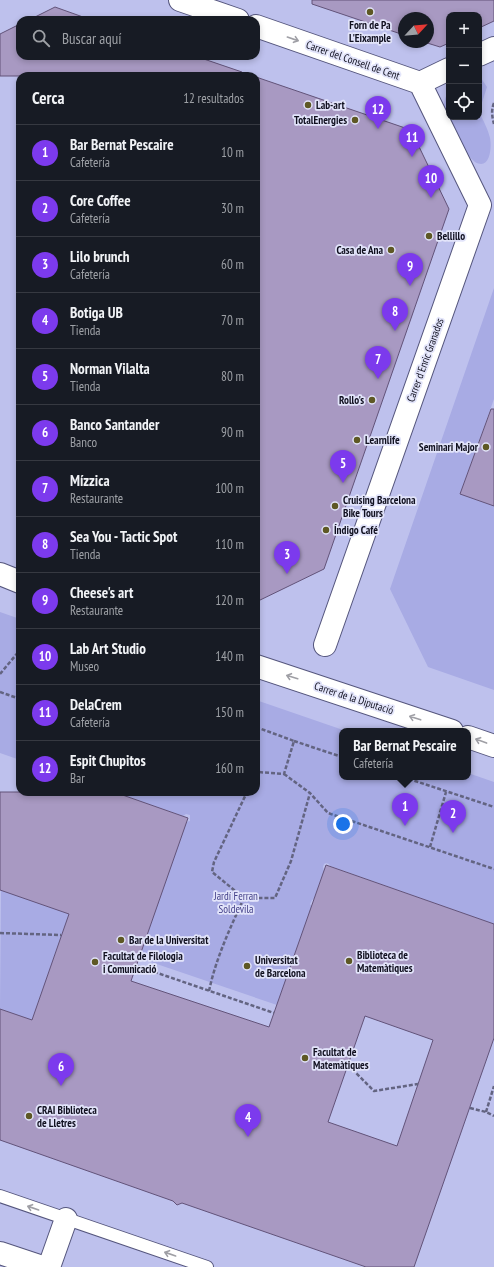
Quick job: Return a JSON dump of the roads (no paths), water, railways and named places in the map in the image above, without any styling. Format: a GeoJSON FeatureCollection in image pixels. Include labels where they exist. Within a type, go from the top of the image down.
{"type":"FeatureCollection","features":[{"type":"Feature","properties":{"kind":"street"},"geometry":{"type":"LineString","coordinates":[[180,0],[226,16]]}},
{"type":"Feature","properties":{"kind":"street","name":"Carrer del Consell de Cent"},"geometry":{"type":"LineString","coordinates":[[260,27],[420,83]]}},
{"type":"Feature","properties":{"kind":"street"},"geometry":{"type":"LineString","coordinates":[[482,54],[494,48]]}},
{"type":"Feature","properties":{"kind":"street"},"geometry":{"type":"LineString","coordinates":[[420,83],[446,70]]}},
{"type":"Feature","properties":{"kind":"street","name":"Carrer d'Enric Granados"},"geometry":{"type":"LineString","coordinates":[[325,645],[480,205],[420,83]]}},
{"type":"Feature","properties":{"kind":"street"},"geometry":{"type":"LineString","coordinates":[[0,574],[16,580]]}},
{"type":"Feature","properties":{"kind":"street","name":"Carrer de la Diputació"},"geometry":{"type":"LineString","coordinates":[[260,667],[443,728]]}},
{"type":"Feature","properties":{"kind":"street"},"geometry":{"type":"LineString","coordinates":[[471,738],[494,746]]}},
{"type":"Feature","properties":{"kind":"street"},"geometry":{"type":"LineString","coordinates":[[49,1267],[66,1219]]}},
{"type":"Feature","properties":{"kind":"street"},"geometry":{"type":"LineString","coordinates":[[0,1253],[42,1267]]}},
{"type":"Feature","properties":{"kind":"lane"},"geometry":{"type":"LineString","coordinates":[[0,1196],[207,1267]]}},
{"type":"Feature","properties":{"kind":"place","name":"Forn de Pa L'Eixample"},"geometry":{"type":"Point","coordinates":[370,12]}},
{"type":"Feature","properties":{"kind":"place","name":"Lab-art"},"geometry":{"type":"Point","coordinates":[308,105]}},
{"type":"Feature","properties":{"kind":"place","name":"TotalEnergies"},"geometry":{"type":"Point","coordinates":[355,120]}},
{"type":"Feature","properties":{"kind":"place","name":"Espit Chupitos"},"geometry":{"type":"Point","coordinates":[378,129]}},
{"type":"Feature","properties":{"kind":"place","name":"DelaCrem"},"geometry":{"type":"Point","coordinates":[412,157]}},
{"type":"Feature","properties":{"kind":"place","name":"Lab Art Studio"},"geometry":{"type":"Point","coordinates":[431,198]}},
{"type":"Feature","properties":{"kind":"place","name":"Bellillo"},"geometry":{"type":"Point","coordinates":[429,236]}},
{"type":"Feature","properties":{"kind":"place","name":"Casa de Ana"},"geometry":{"type":"Point","coordinates":[391,250]}},
{"type":"Feature","properties":{"kind":"place","name":"Cheese's art"},"geometry":{"type":"Point","coordinates":[410,286]}},
{"type":"Feature","properties":{"kind":"place","name":"Sea You - Tactic Spot"},"geometry":{"type":"Point","coordinates":[395,331]}},
{"type":"Feature","properties":{"kind":"place","name":"Mízzica"},"geometry":{"type":"Point","coordinates":[378,379]}},
{"type":"Feature","properties":{"kind":"place","name":"Rollo's"},"geometry":{"type":"Point","coordinates":[372,400]}},
{"type":"Feature","properties":{"kind":"place","name":"Learnlife"},"geometry":{"type":"Point","coordinates":[357,440]}},
{"type":"Feature","properties":{"kind":"place","name":"Seminari Major"},"geometry":{"type":"Point","coordinates":[486,447]}},
{"type":"Feature","properties":{"kind":"place","name":"Norman Vilalta"},"geometry":{"type":"Point","coordinates":[343,483]}},
{"type":"Feature","properties":{"kind":"place","name":"Cruising Barcelona Bike Tours"},"geometry":{"type":"Point","coordinates":[335,506]}},
{"type":"Feature","properties":{"kind":"place","name":"Índigo Café"},"geometry":{"type":"Point","coordinates":[326,530]}},
{"type":"Feature","properties":{"kind":"place","name":"Lilo brunch"},"geometry":{"type":"Point","coordinates":[287,574]}},
{"type":"Feature","properties":{"kind":"place","name":"Bar Bernat Pescaire"},"geometry":{"type":"Point","coordinates":[405,826]}},
{"type":"Feature","properties":{"kind":"place","name":"Core Coffee"},"geometry":{"type":"Point","coordinates":[453,833]}},
{"type":"Feature","properties":{"kind":"place","name":"Bar de la Universitat"},"geometry":{"type":"Point","coordinates":[121,940]}},
{"type":"Feature","properties":{"kind":"place","name":"Biblioteca de Matemàtiques"},"geometry":{"type":"Point","coordinates":[349,961]}},
{"type":"Feature","properties":{"kind":"place","name":"Facultat de Filologia i Comunicació"},"geometry":{"type":"Point","coordinates":[95,962]}},
{"type":"Feature","properties":{"kind":"place","name":"Universitat de Barcelona"},"geometry":{"type":"Point","coordinates":[247,966]}},
{"type":"Feature","properties":{"kind":"place","name":"Facultat de Matemàtiques"},"geometry":{"type":"Point","coordinates":[305,1058]}},
{"type":"Feature","properties":{"kind":"place","name":"Banco Santander"},"geometry":{"type":"Point","coordinates":[61,1086]}},
{"type":"Feature","properties":{"kind":"place","name":"CRAI Biblioteca de Lletres"},"geometry":{"type":"Point","coordinates":[29,1116]}},
{"type":"Feature","properties":{"kind":"place","name":"Botiga UB"},"geometry":{"type":"Point","coordinates":[248,1137]}},
{"type":"Feature","properties":{"kind":"park label","name":"Jardí Ferran Soldevila"},"geometry":{"type":"Point","coordinates":[236,902]}}]}
